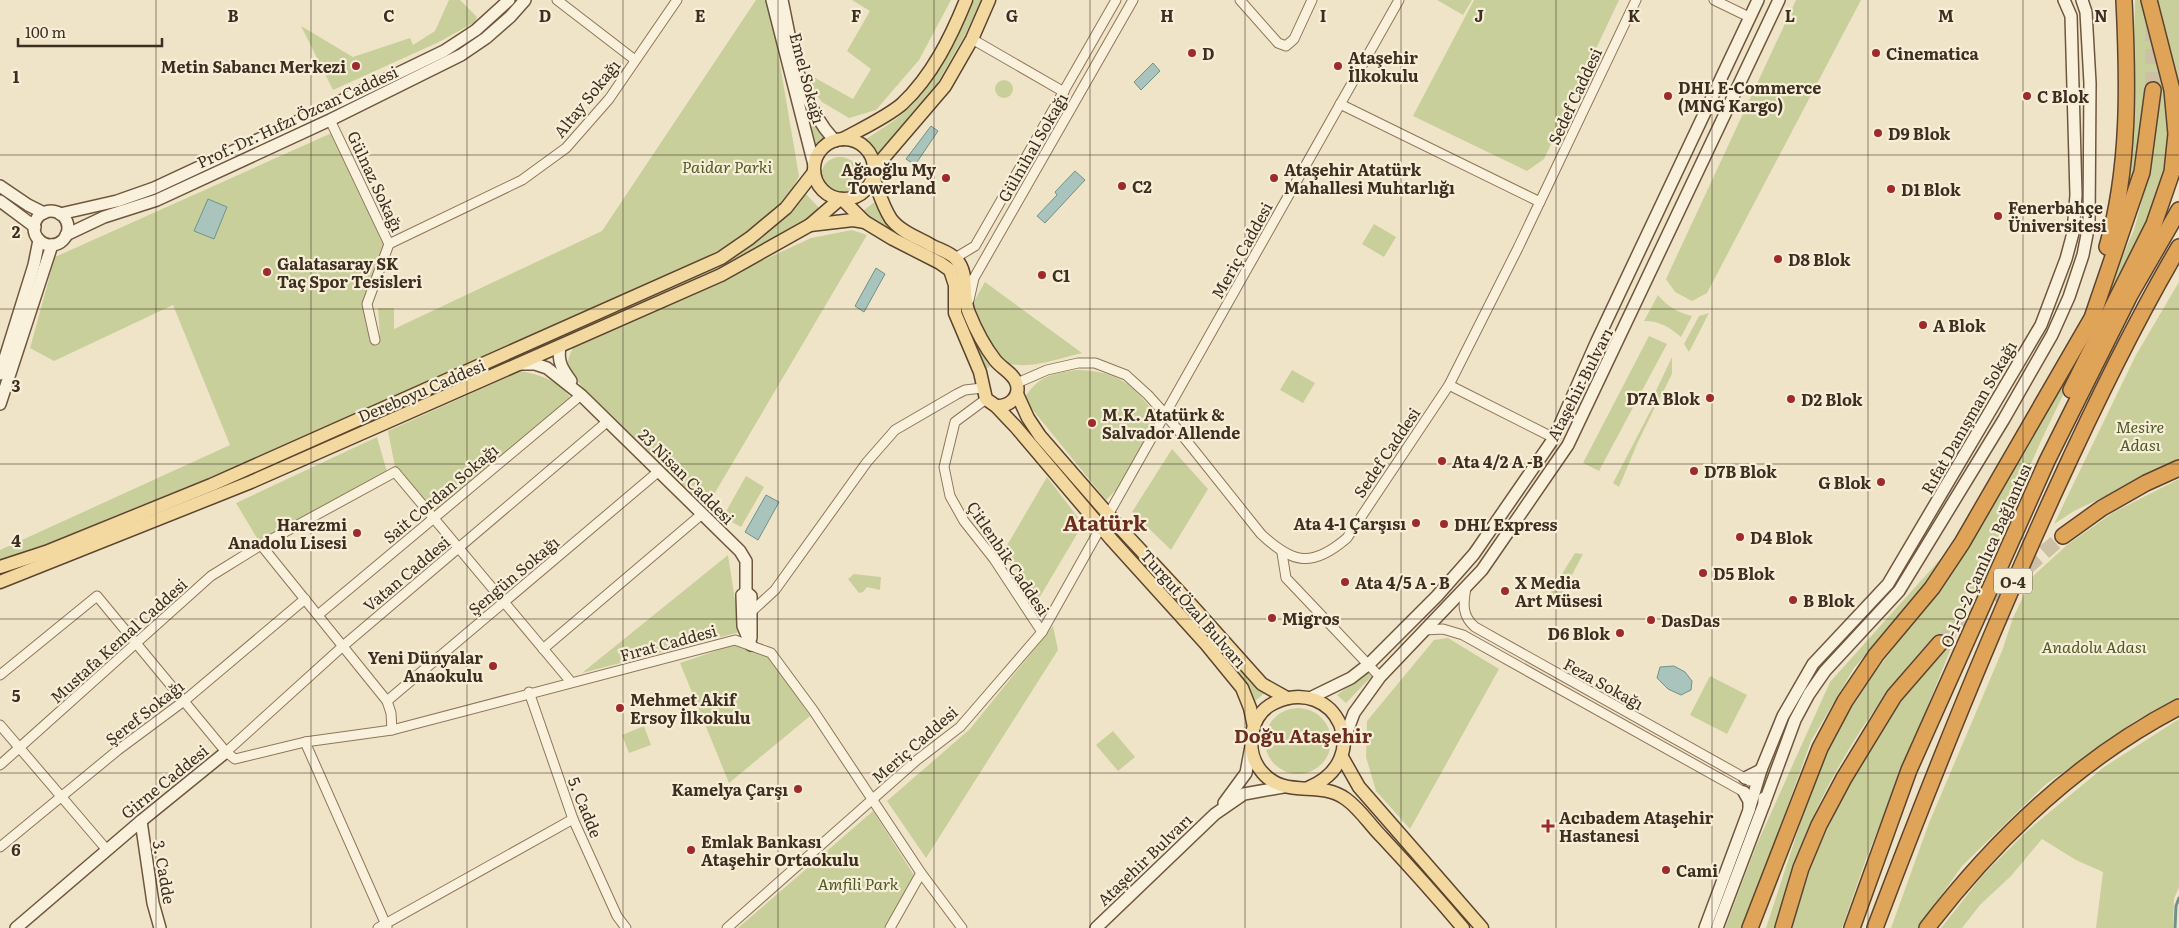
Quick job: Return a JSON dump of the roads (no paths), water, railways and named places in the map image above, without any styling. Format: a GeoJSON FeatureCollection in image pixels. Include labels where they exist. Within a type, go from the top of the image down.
{"type":"FeatureCollection","features":[{"type":"Feature","properties":{"kind":"highway"},"geometry":{"type":"LineString","coordinates":[[2044,404],[2086,315],[2114,224],[2124,154],[2126,46],[2124,0]]}},
{"type":"Feature","properties":{"kind":"highway"},"geometry":{"type":"LineString","coordinates":[[1968,635],[2004,538],[2094,342],[2154,224],[2172,172],[2176,134],[2172,90],[2149,0]]}},
{"type":"Feature","properties":{"kind":"highway"},"geometry":{"type":"LineString","coordinates":[[1750,928],[1790,821],[1820,748],[1845,701],[1876,655],[1932,588],[1962,543],[2092,318],[2142,172],[2153,90]]}},
{"type":"Feature","properties":{"kind":"highway","name":"O-1-O-2 Çamlıca Bağlantısı"},"geometry":{"type":"LineString","coordinates":[[1852,928],[1909,770],[2047,461],[2130,295],[2179,210]]}},
{"type":"Feature","properties":{"kind":"highway","name":"O-4"},"geometry":{"type":"LineString","coordinates":[[1875,928],[1932,777],[2006,598],[2082,433],[2129,337],[2179,247]]}},
{"type":"Feature","properties":{"kind":"highway"},"geometry":{"type":"LineString","coordinates":[[2063,536],[2102,508],[2146,483],[2179,468]]}},
{"type":"Feature","properties":{"kind":"highway"},"geometry":{"type":"LineString","coordinates":[[1783,928],[1801,868],[1819,825],[1844,778],[1894,696],[1940,643]]}},
{"type":"Feature","properties":{"kind":"highway"},"geometry":{"type":"LineString","coordinates":[[1926,928],[1958,887],[1998,843],[2032,810],[2092,761],[2142,727],[2179,707]]}},
{"type":"Feature","properties":{"kind":"highway"},"geometry":{"type":"LineString","coordinates":[[1758,928],[1790,821]]}},
{"type":"Feature","properties":{"kind":"main road"},"geometry":{"type":"LineString","coordinates":[[814,169],[821,150],[901,105],[921,83],[956,24],[966,0]]}},
{"type":"Feature","properties":{"kind":"main road"},"geometry":{"type":"LineString","coordinates":[[841,199],[860,194],[870,184],[873,173],[945,86],[972,39],[989,0]]}},
{"type":"Feature","properties":{"kind":"main road"},"geometry":{"type":"LineString","coordinates":[[839,140],[861,145],[872,160],[873,173],[890,218],[900,227],[955,258]]}},
{"type":"Feature","properties":{"kind":"main road","name":"Turgut Özal Bulvarı"},"geometry":{"type":"LineString","coordinates":[[814,169],[822,190],[827,194],[841,199],[865,222],[892,239],[950,270],[955,285],[955,313],[987,394],[1101,527],[1206,644],[1242,688],[1250,708],[1254,727]]}},
{"type":"Feature","properties":{"kind":"main road","name":"Dereboyu Caddesi"},"geometry":{"type":"LineString","coordinates":[[0,567],[46,552],[212,485],[721,258],[750,238],[786,208],[814,169]]}},
{"type":"Feature","properties":{"kind":"main road","name":"Dereboyu Caddesi"},"geometry":{"type":"LineString","coordinates":[[0,582],[251,482],[721,275],[810,225],[841,199]]}},
{"type":"Feature","properties":{"kind":"main road"},"geometry":{"type":"LineString","coordinates":[[810,225],[853,220],[865,222]]}},
{"type":"Feature","properties":{"kind":"main road","name":"Turgut Özal Bulvarı"},"geometry":{"type":"LineString","coordinates":[[955,258],[965,276],[965,296],[969,313],[995,360],[1015,384],[1028,418],[1040,436],[1108,515],[1262,684],[1287,698]]}},
{"type":"Feature","properties":{"kind":"main road"},"geometry":{"type":"LineString","coordinates":[[1001,371],[1015,384],[1012,402],[1006,405],[987,394],[990,374],[1001,371]]}},
{"type":"Feature","properties":{"kind":"main road","name":"Turgut Özal Bulvarı"},"geometry":{"type":"LineString","coordinates":[[1283,787],[1271,781],[1261,771],[1254,759],[1251,745],[1254,727],[1261,714],[1271,704],[1287,698],[1310,698]]}},
{"type":"Feature","properties":{"kind":"main road"},"geometry":{"type":"LineString","coordinates":[[1308,788],[1323,782],[1334,771],[1342,756],[1344,740],[1341,726],[1334,714],[1323,704],[1310,698]]}},
{"type":"Feature","properties":{"kind":"main road"},"geometry":{"type":"LineString","coordinates":[[1342,756],[1359,787],[1482,928]]}},
{"type":"Feature","properties":{"kind":"main road"},"geometry":{"type":"LineString","coordinates":[[1283,787],[1322,789],[1346,800],[1368,820],[1463,928]]}},
{"type":"Feature","properties":{"kind":"street","name":"Prof. Dr. Hıfzı Özcan Caddesi"},"geometry":{"type":"LineString","coordinates":[[44,213],[51,211],[60,214],[117,202],[154,188],[326,108],[444,50],[476,30],[509,0]]}},
{"type":"Feature","properties":{"kind":"street","name":"Prof. Dr. Hıfzı Özcan Caddesi"},"geometry":{"type":"LineString","coordinates":[[52,245],[62,241],[66,235],[104,217],[157,200],[330,120],[462,55],[486,38],[510,17],[525,0]]}},
{"type":"Feature","properties":{"kind":"street"},"geometry":{"type":"LineString","coordinates":[[557,0],[635,60]]}},
{"type":"Feature","properties":{"kind":"street","name":"Altay Sokağı"},"geometry":{"type":"LineString","coordinates":[[389,244],[522,180],[566,148],[608,99],[676,0]]}},
{"type":"Feature","properties":{"kind":"street","name":"Emel Sokağı"},"geometry":{"type":"LineString","coordinates":[[772,0],[814,169]]}},
{"type":"Feature","properties":{"kind":"street","name":"Emel Sokağı"},"geometry":{"type":"LineString","coordinates":[[782,0],[802,88],[812,112],[839,140]]}},
{"type":"Feature","properties":{"kind":"street","name":"Gülnihal Sokağı"},"geometry":{"type":"LineString","coordinates":[[955,258],[975,246],[1116,0]]}},
{"type":"Feature","properties":{"kind":"street","name":"Gülnihal Sokağı"},"geometry":{"type":"LineString","coordinates":[[969,313],[970,295],[974,278],[1133,0]]}},
{"type":"Feature","properties":{"kind":"street"},"geometry":{"type":"LineString","coordinates":[[1240,0],[1278,43],[1286,46],[1294,39],[1312,0]]}},
{"type":"Feature","properties":{"kind":"street","name":"Meriç Caddesi"},"geometry":{"type":"LineString","coordinates":[[1108,515],[1398,0]]}},
{"type":"Feature","properties":{"kind":"street","name":"Sedef Caddesi"},"geometry":{"type":"LineString","coordinates":[[1015,384],[1058,367],[1078,363],[1095,363],[1126,375],[1166,415],[1261,534],[1282,553],[1305,560],[1330,553],[1347,538],[1449,385],[1540,202],[1636,0]]}},
{"type":"Feature","properties":{"kind":"street"},"geometry":{"type":"LineString","coordinates":[[1714,0],[1749,18],[1755,29],[1764,32]]}},
{"type":"Feature","properties":{"kind":"street","name":"Ataşehir Bulvarı"},"geometry":{"type":"LineString","coordinates":[[1310,698],[1351,678],[1369,664],[1437,596],[1474,554],[1554,438],[1596,343],[1758,0]]}},
{"type":"Feature","properties":{"kind":"street","name":"Ataşehir Bulvarı"},"geometry":{"type":"LineString","coordinates":[[1344,740],[1354,713],[1380,677],[1482,570],[1568,445],[1779,0]]}},
{"type":"Feature","properties":{"kind":"street","name":"Rıfat Danışman Sokağı"},"geometry":{"type":"LineString","coordinates":[[1717,928],[1761,770],[1783,716],[1813,664],[1888,584],[2041,324],[2054,293],[2072,233],[2076,195],[2071,16],[2064,0]]}},
{"type":"Feature","properties":{"kind":"street","name":"Rıfat Danışman Sokağı"},"geometry":{"type":"LineString","coordinates":[[1756,793],[1771,784],[1795,720],[1809,694],[1825,671],[1899,591],[2004,419],[2052,335],[2069,297],[2083,255],[2089,224],[2090,82],[2086,6],[2082,0]]}},
{"type":"Feature","properties":{"kind":"street"},"geometry":{"type":"LineString","coordinates":[[972,39],[1064,92]]}},
{"type":"Feature","properties":{"kind":"street"},"geometry":{"type":"LineString","coordinates":[[1340,104],[1540,202]]}},
{"type":"Feature","properties":{"kind":"street"},"geometry":{"type":"LineString","coordinates":[[326,108],[330,120]]}},
{"type":"Feature","properties":{"kind":"street","name":"Gülnaz Sokağı"},"geometry":{"type":"LineString","coordinates":[[330,120],[389,244],[367,304],[375,340]]}},
{"type":"Feature","properties":{"kind":"street"},"geometry":{"type":"LineString","coordinates":[[0,186],[28,206],[44,213],[37,220],[35,227],[39,240],[34,265],[0,374]]}},
{"type":"Feature","properties":{"kind":"street"},"geometry":{"type":"LineString","coordinates":[[0,201],[35,227]]}},
{"type":"Feature","properties":{"kind":"street"},"geometry":{"type":"LineString","coordinates":[[60,214],[66,222],[66,235]]}},
{"type":"Feature","properties":{"kind":"street"},"geometry":{"type":"LineString","coordinates":[[0,404],[52,245],[39,240]]}},
{"type":"Feature","properties":{"kind":"street"},"geometry":{"type":"LineString","coordinates":[[560,347],[558,358],[563,370],[582,395]]}},
{"type":"Feature","properties":{"kind":"street"},"geometry":{"type":"LineString","coordinates":[[521,364],[535,364],[547,368],[582,395]]}},
{"type":"Feature","properties":{"kind":"street"},"geometry":{"type":"LineString","coordinates":[[1449,385],[1568,445]]}},
{"type":"Feature","properties":{"kind":"street"},"geometry":{"type":"LineString","coordinates":[[751,612],[775,590],[867,462],[895,430],[965,390],[987,394]]}},
{"type":"Feature","properties":{"kind":"street","name":"Çitlenbik Caddesi"},"geometry":{"type":"LineString","coordinates":[[987,394],[955,422],[944,467],[950,496],[964,521],[994,559],[1042,632]]}},
{"type":"Feature","properties":{"kind":"street","name":"23 Nisan Caddesi"},"geometry":{"type":"LineString","coordinates":[[582,395],[740,552],[746,561],[746,592]]}},
{"type":"Feature","properties":{"kind":"street","name":"Sait Cordan Sokağı"},"geometry":{"type":"LineString","coordinates":[[318,615],[582,395]]}},
{"type":"Feature","properties":{"kind":"street","name":"Vatan Caddesi"},"geometry":{"type":"LineString","coordinates":[[226,752],[343,646],[608,421]]}},
{"type":"Feature","properties":{"kind":"street","name":"Şengün Sokağı"},"geometry":{"type":"LineString","coordinates":[[387,702],[659,471]]}},
{"type":"Feature","properties":{"kind":"street","name":"Mustafa Kemal Caddesi"},"geometry":{"type":"LineString","coordinates":[[0,765],[211,576],[261,545],[395,472],[433,518]]}},
{"type":"Feature","properties":{"kind":"street"},"geometry":{"type":"LineString","coordinates":[[543,649],[702,514]]}},
{"type":"Feature","properties":{"kind":"street"},"geometry":{"type":"LineString","coordinates":[[433,518],[571,682]]}},
{"type":"Feature","properties":{"kind":"street","name":"Meriç Caddesi"},"geometry":{"type":"LineString","coordinates":[[727,928],[872,799],[960,727],[1042,632],[1101,527]]}},
{"type":"Feature","properties":{"kind":"street"},"geometry":{"type":"LineString","coordinates":[[261,545],[387,702],[391,713],[392,730]]}},
{"type":"Feature","properties":{"kind":"street"},"geometry":{"type":"LineString","coordinates":[[1282,553],[1286,578],[1380,677]]}},
{"type":"Feature","properties":{"kind":"street","name":"Feza Sokağı"},"geometry":{"type":"LineString","coordinates":[[1466,588],[1463,606],[1469,622],[1475,627],[1745,778],[1756,793]]}},
{"type":"Feature","properties":{"kind":"street"},"geometry":{"type":"LineString","coordinates":[[746,592],[751,596],[751,645],[744,626],[742,595],[746,592]]}},
{"type":"Feature","properties":{"kind":"street"},"geometry":{"type":"LineString","coordinates":[[0,676],[96,596],[226,752]]}},
{"type":"Feature","properties":{"kind":"street","name":"Şeref Sokağı"},"geometry":{"type":"LineString","coordinates":[[0,847],[118,750],[184,701],[305,599]]}},
{"type":"Feature","properties":{"kind":"street","name":"Feza Sokağı"},"geometry":{"type":"LineString","coordinates":[[1425,630],[1443,629],[1463,636],[1756,793]]}},
{"type":"Feature","properties":{"kind":"street","name":"Fırat Caddesi"},"geometry":{"type":"LineString","coordinates":[[392,730],[528,692],[735,640],[751,645],[771,653],[813,710],[921,873],[962,928]]}},
{"type":"Feature","properties":{"kind":"street","name":"5. Cadde"},"geometry":{"type":"LineString","coordinates":[[528,692],[573,819],[618,916],[626,928]]}},
{"type":"Feature","properties":{"kind":"street"},"geometry":{"type":"LineString","coordinates":[[0,725],[106,850]]}},
{"type":"Feature","properties":{"kind":"street","name":"Girne Caddesi"},"geometry":{"type":"LineString","coordinates":[[16,928],[141,820],[226,752],[235,759],[305,742],[392,730]]}},
{"type":"Feature","properties":{"kind":"street"},"geometry":{"type":"LineString","coordinates":[[305,742],[384,926],[573,819]]}},
{"type":"Feature","properties":{"kind":"street","name":"Ataşehir Bulvarı"},"geometry":{"type":"LineString","coordinates":[[1096,928],[1215,814],[1246,773],[1251,745]]}},
{"type":"Feature","properties":{"kind":"street"},"geometry":{"type":"LineString","coordinates":[[1745,778],[1761,770]]}},
{"type":"Feature","properties":{"kind":"street","name":"Ataşehir Bulvarı"},"geometry":{"type":"LineString","coordinates":[[1215,814],[1244,794],[1283,787]]}},
{"type":"Feature","properties":{"kind":"street"},"geometry":{"type":"LineString","coordinates":[[1705,928],[1749,810],[1749,800],[1756,793]]}},
{"type":"Feature","properties":{"kind":"street","name":"3. Cadde"},"geometry":{"type":"LineString","coordinates":[[141,820],[153,903],[160,928]]}},
{"type":"Feature","properties":{"kind":"street"},"geometry":{"type":"LineString","coordinates":[[890,928],[921,873]]}},
{"type":"Feature","properties":{"kind":"water"},"geometry":{"type":"Polygon","coordinates":[[[1153,63],[1160,71],[1141,90],[1134,82],[1153,63]]]}},
{"type":"Feature","properties":{"kind":"water"},"geometry":{"type":"Polygon","coordinates":[[[931,126],[938,131],[915,165],[906,159],[931,126]]]}},
{"type":"Feature","properties":{"kind":"water"},"geometry":{"type":"Polygon","coordinates":[[[1075,171],[1085,180],[1045,223],[1037,216],[1057,195],[1055,192],[1075,171]]]}},
{"type":"Feature","properties":{"kind":"water"},"geometry":{"type":"Polygon","coordinates":[[[208,199],[227,207],[214,239],[194,231],[208,199]]]}},
{"type":"Feature","properties":{"kind":"water"},"geometry":{"type":"Polygon","coordinates":[[[876,268],[885,274],[864,312],[855,306],[876,268]]]}},
{"type":"Feature","properties":{"kind":"water"},"geometry":{"type":"Polygon","coordinates":[[[766,495],[779,502],[758,540],[745,532],[766,495]]]}},
{"type":"Feature","properties":{"kind":"water"},"geometry":{"type":"Polygon","coordinates":[[[1674,666],[1685,672],[1692,681],[1691,690],[1681,695],[1668,689],[1657,678],[1660,667],[1674,666]]]}},
{"type":"Feature","properties":{"kind":"waterway"},"geometry":{"type":"LineString","coordinates":[[2175,928],[2176,906],[2179,898]]}},
{"type":"Feature","properties":{"kind":"tunnel"},"geometry":{"type":"LineString","coordinates":[[2153,26],[2153,90]]}},
{"type":"Feature","properties":{"kind":"tunnel"},"geometry":{"type":"LineString","coordinates":[[1940,643],[2063,536]]}},
{"type":"Feature","properties":{"kind":"place","name":"D"},"geometry":{"type":"Point","coordinates":[1192,53]}},
{"type":"Feature","properties":{"kind":"place","name":"Cinematica"},"geometry":{"type":"Point","coordinates":[1876,53]}},
{"type":"Feature","properties":{"kind":"place","name":"Metin Sabancı Merkezi"},"geometry":{"type":"Point","coordinates":[356,66]}},
{"type":"Feature","properties":{"kind":"place","name":"Ataşehir İlkokulu"},"geometry":{"type":"Point","coordinates":[1338,66]}},
{"type":"Feature","properties":{"kind":"place","name":"DHL E-Commerce (MNG Kargo)"},"geometry":{"type":"Point","coordinates":[1668,96]}},
{"type":"Feature","properties":{"kind":"place","name":"C Blok"},"geometry":{"type":"Point","coordinates":[2027,96]}},
{"type":"Feature","properties":{"kind":"place","name":"D9 Blok"},"geometry":{"type":"Point","coordinates":[1878,133]}},
{"type":"Feature","properties":{"kind":"place","name":"Ağaoğlu My Towerland"},"geometry":{"type":"Point","coordinates":[946,178]}},
{"type":"Feature","properties":{"kind":"place","name":"Ataşehir Atatürk Mahallesi Muhtarlığı"},"geometry":{"type":"Point","coordinates":[1274,178]}},
{"type":"Feature","properties":{"kind":"place","name":"C2"},"geometry":{"type":"Point","coordinates":[1122,186]}},
{"type":"Feature","properties":{"kind":"place","name":"D1 Blok"},"geometry":{"type":"Point","coordinates":[1891,189]}},
{"type":"Feature","properties":{"kind":"place","name":"Fenerbahçe Üniversitesi"},"geometry":{"type":"Point","coordinates":[1998,216]}},
{"type":"Feature","properties":{"kind":"place","name":"D8 Blok"},"geometry":{"type":"Point","coordinates":[1778,259]}},
{"type":"Feature","properties":{"kind":"place","name":"Galatasaray SK Taç Spor Tesisleri"},"geometry":{"type":"Point","coordinates":[267,272]}},
{"type":"Feature","properties":{"kind":"place","name":"C1"},"geometry":{"type":"Point","coordinates":[1042,275]}},
{"type":"Feature","properties":{"kind":"place","name":"A Blok"},"geometry":{"type":"Point","coordinates":[1923,325]}},
{"type":"Feature","properties":{"kind":"place","name":"D7A Blok"},"geometry":{"type":"Point","coordinates":[1710,398]}},
{"type":"Feature","properties":{"kind":"place","name":"D2 Blok"},"geometry":{"type":"Point","coordinates":[1791,399]}},
{"type":"Feature","properties":{"kind":"place","name":"M.K. Atatürk & Salvador Allende"},"geometry":{"type":"Point","coordinates":[1092,423]}},
{"type":"Feature","properties":{"kind":"place","name":"Ata 4/2 A -B"},"geometry":{"type":"Point","coordinates":[1442,461]}},
{"type":"Feature","properties":{"kind":"place","name":"D7B Blok"},"geometry":{"type":"Point","coordinates":[1694,471]}},
{"type":"Feature","properties":{"kind":"place","name":"G Blok"},"geometry":{"type":"Point","coordinates":[1881,482]}},
{"type":"Feature","properties":{"kind":"place","name":"Ata 4-1 Çarşısı"},"geometry":{"type":"Point","coordinates":[1416,523]}},
{"type":"Feature","properties":{"kind":"place","name":"DHL Express"},"geometry":{"type":"Point","coordinates":[1444,524]}},
{"type":"Feature","properties":{"kind":"place","name":"Harezmi Anadolu Lisesi"},"geometry":{"type":"Point","coordinates":[357,533]}},
{"type":"Feature","properties":{"kind":"place","name":"D4 Blok"},"geometry":{"type":"Point","coordinates":[1740,537]}},
{"type":"Feature","properties":{"kind":"place","name":"D5 Blok"},"geometry":{"type":"Point","coordinates":[1703,573]}},
{"type":"Feature","properties":{"kind":"place","name":"Ata 4/5 A - B"},"geometry":{"type":"Point","coordinates":[1345,582]}},
{"type":"Feature","properties":{"kind":"place","name":"X Media Art Müsesi"},"geometry":{"type":"Point","coordinates":[1505,591]}},
{"type":"Feature","properties":{"kind":"place","name":"B Blok"},"geometry":{"type":"Point","coordinates":[1793,600]}},
{"type":"Feature","properties":{"kind":"place","name":"Migros"},"geometry":{"type":"Point","coordinates":[1272,618]}},
{"type":"Feature","properties":{"kind":"place","name":"DasDas"},"geometry":{"type":"Point","coordinates":[1651,620]}},
{"type":"Feature","properties":{"kind":"place","name":"D6 Blok"},"geometry":{"type":"Point","coordinates":[1620,633]}},
{"type":"Feature","properties":{"kind":"place","name":"Yeni Dünyalar Anaokulu"},"geometry":{"type":"Point","coordinates":[493,666]}},
{"type":"Feature","properties":{"kind":"place","name":"Mehmet Akif Ersoy İlkokulu"},"geometry":{"type":"Point","coordinates":[620,708]}},
{"type":"Feature","properties":{"kind":"place","name":"Kamelya Çarşı"},"geometry":{"type":"Point","coordinates":[798,789]}},
{"type":"Feature","properties":{"kind":"place","name":"Acıbadem Ataşehir Hastanesi"},"geometry":{"type":"Point","coordinates":[1548,826]}},
{"type":"Feature","properties":{"kind":"place","name":"Emlak Bankası Ataşehir Ortaokulu"},"geometry":{"type":"Point","coordinates":[691,850]}},
{"type":"Feature","properties":{"kind":"place","name":"Cami"},"geometry":{"type":"Point","coordinates":[1666,870]}},
{"type":"Feature","properties":{"kind":"district","name":"Atatürk"},"geometry":{"type":"Point","coordinates":[1105,521]}},
{"type":"Feature","properties":{"kind":"district","name":"Doğu Ataşehir"},"geometry":{"type":"Point","coordinates":[1303,735]}},
{"type":"Feature","properties":{"kind":"park label","name":"Paidar Parki"},"geometry":{"type":"Point","coordinates":[727,166]}},
{"type":"Feature","properties":{"kind":"park label","name":"Mesire Adası"},"geometry":{"type":"Point","coordinates":[2140,435]}},
{"type":"Feature","properties":{"kind":"park label","name":"Anadolu Adası"},"geometry":{"type":"Point","coordinates":[2094,646]}},
{"type":"Feature","properties":{"kind":"park label","name":"Amfili Park"},"geometry":{"type":"Point","coordinates":[858,883]}}]}
